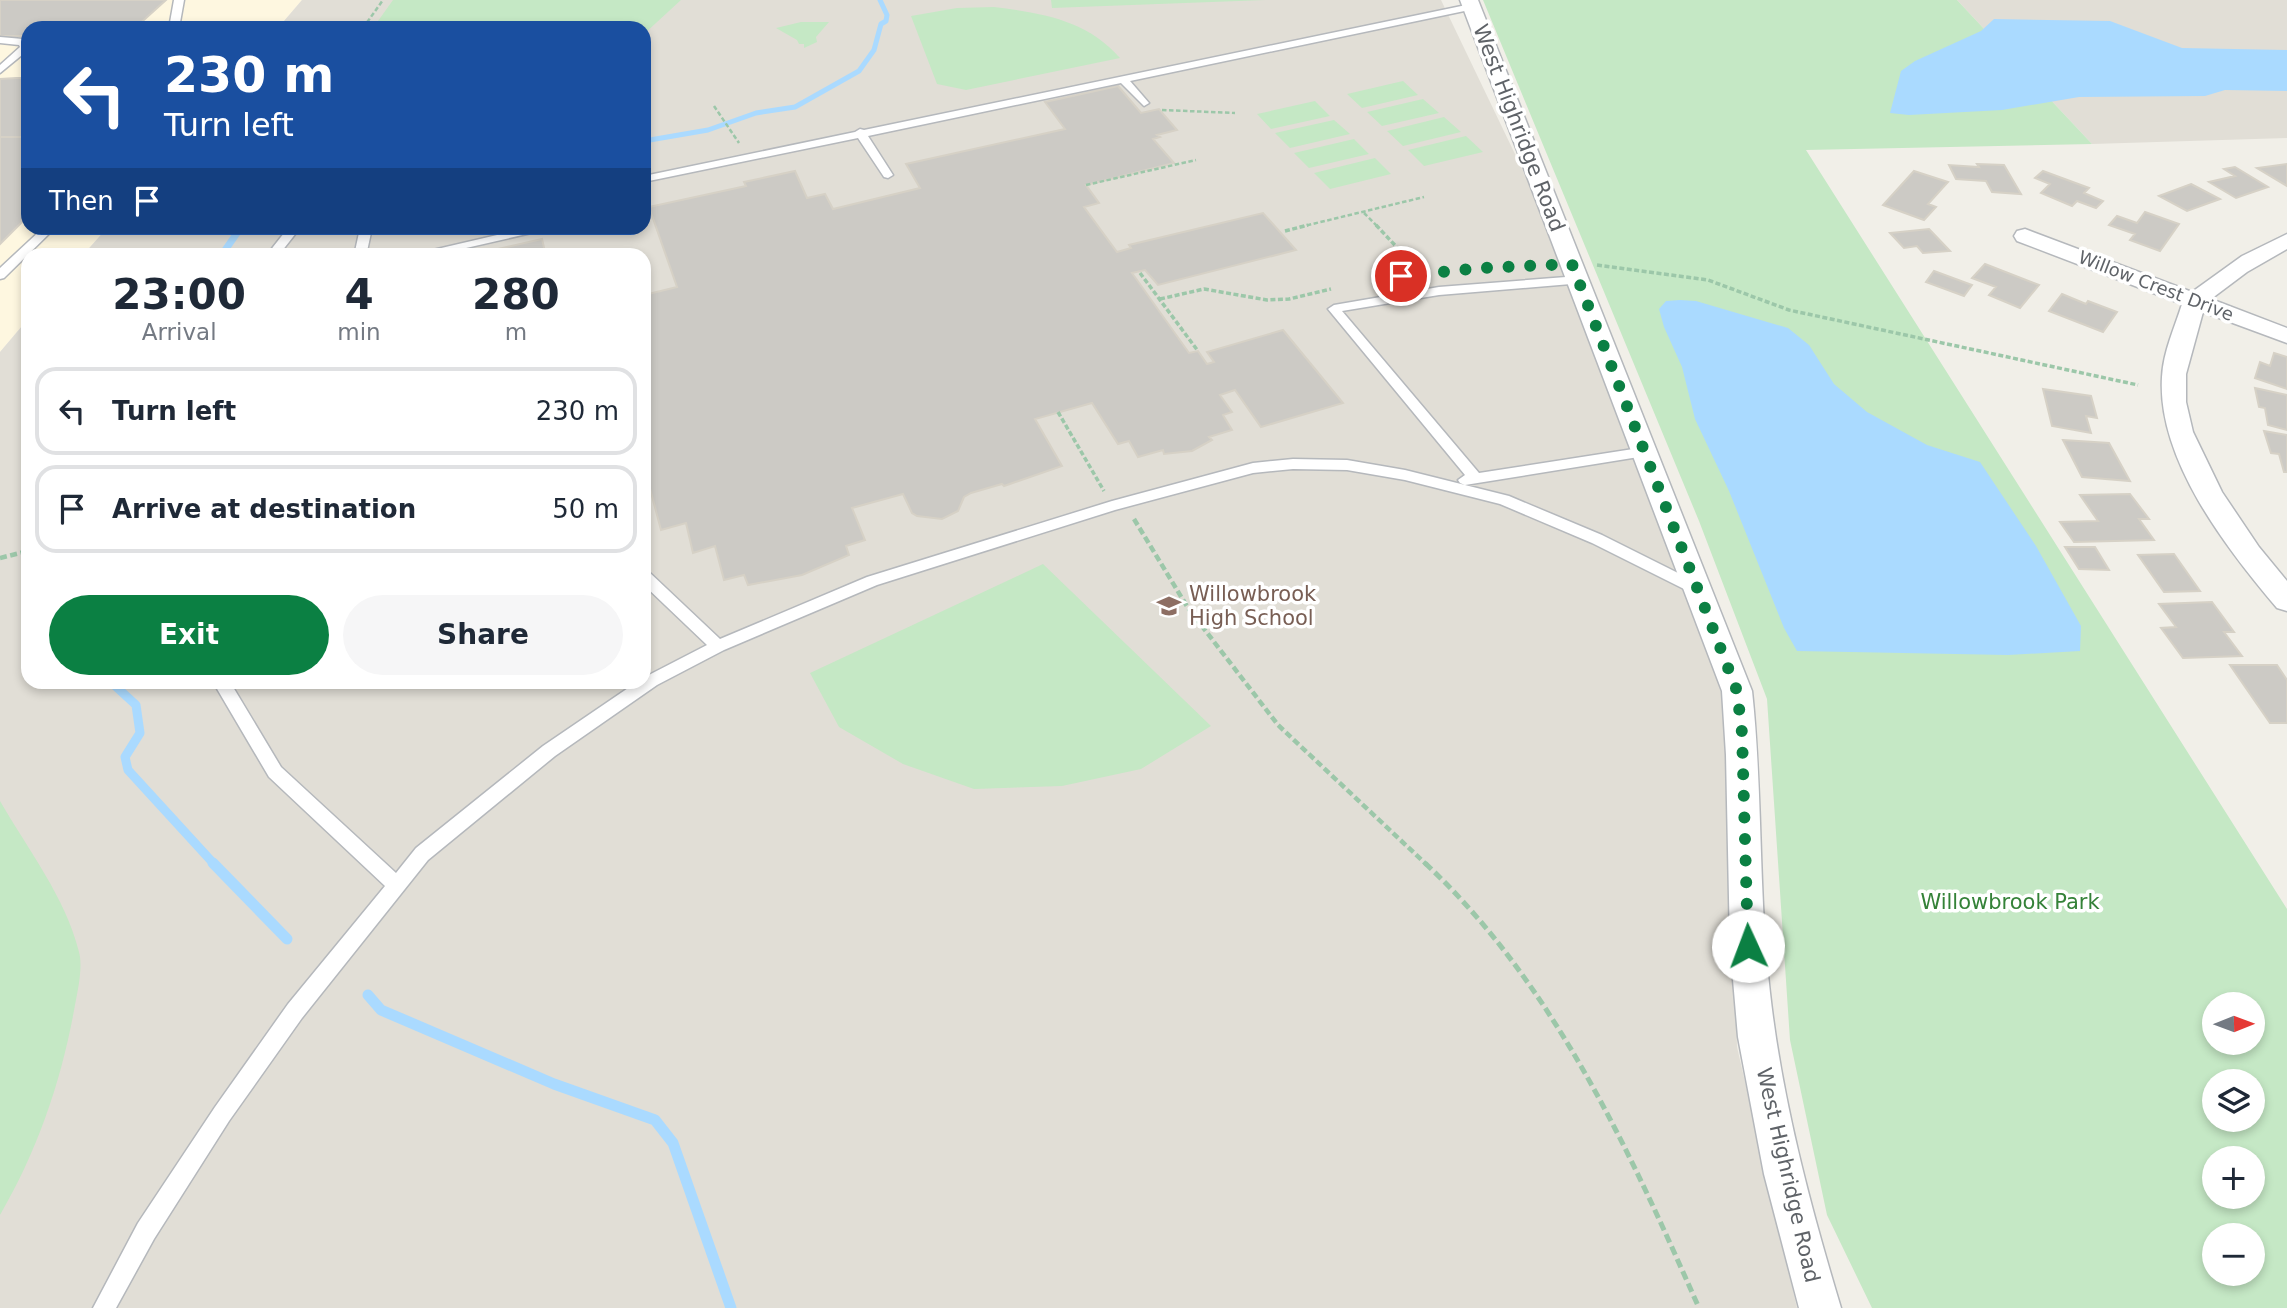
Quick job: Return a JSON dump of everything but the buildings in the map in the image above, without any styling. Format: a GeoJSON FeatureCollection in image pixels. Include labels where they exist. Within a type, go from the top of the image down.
{"type":"FeatureCollection","features":[{"type":"Feature","properties":{"kind":"street","name":"West Highridge Road"},"geometry":{"type":"LineString","coordinates":[[1470,4],[1701,591],[1737,691],[1742,733],[1748,946],[1755,1027],[1770,1116],[1794,1218],[1820,1308]]}},
{"type":"Feature","properties":{"kind":"street","name":"Willow Crest Drive"},"geometry":{"type":"LineString","coordinates":[[2025,236],[2287,336]]}},
{"type":"Feature","properties":{"kind":"street"},"geometry":{"type":"LineString","coordinates":[[2287,241],[2253,256],[2195,301],[2174,374],[2178,418],[2188,452],[2211,499],[2245,550],[2287,600]]}},
{"type":"Feature","properties":{"kind":"lane"},"geometry":{"type":"LineString","coordinates":[[175,21],[179,0]]}},
{"type":"Feature","properties":{"kind":"lane"},"geometry":{"type":"LineString","coordinates":[[651,177],[1470,4]]}},
{"type":"Feature","properties":{"kind":"lane"},"geometry":{"type":"LineString","coordinates":[[0,40],[21,42]]}},
{"type":"Feature","properties":{"kind":"lane"},"geometry":{"type":"LineString","coordinates":[[1,67],[21,51]]}},
{"type":"Feature","properties":{"kind":"lane"},"geometry":{"type":"LineString","coordinates":[[1122,78],[1144,103]]}},
{"type":"Feature","properties":{"kind":"lane"},"geometry":{"type":"LineString","coordinates":[[860,132],[888,175]]}},
{"type":"Feature","properties":{"kind":"lane"},"geometry":{"type":"LineString","coordinates":[[28,248],[42,235]]}},
{"type":"Feature","properties":{"kind":"lane"},"geometry":{"type":"LineString","coordinates":[[449,248],[508,235]]}},
{"type":"Feature","properties":{"kind":"lane"},"geometry":{"type":"LineString","coordinates":[[0,275],[21,255]]}},
{"type":"Feature","properties":{"kind":"lane"},"geometry":{"type":"LineString","coordinates":[[1475,478],[1334,309],[1575,272]]}},
{"type":"Feature","properties":{"kind":"lane"},"geometry":{"type":"LineString","coordinates":[[1446,484],[1646,452]]}},
{"type":"Feature","properties":{"kind":"lane"},"geometry":{"type":"LineString","coordinates":[[651,681],[718,646],[872,581],[1112,506],[1252,468],[1293,464],[1347,466],[1446,484],[1504,499],[1597,539],[1701,591]]}},
{"type":"Feature","properties":{"kind":"lane"},"geometry":{"type":"LineString","coordinates":[[651,583],[718,646]]}},
{"type":"Feature","properties":{"kind":"lane"},"geometry":{"type":"LineString","coordinates":[[225,689],[275,772],[397,885]]}},
{"type":"Feature","properties":{"kind":"lane"},"geometry":{"type":"LineString","coordinates":[[104,1308],[146,1231],[222,1114],[295,1011],[422,854],[549,751],[639,689]]}},
{"type":"Feature","properties":{"kind":"path"},"geometry":{"type":"LineString","coordinates":[[368,21],[383,0]]}},
{"type":"Feature","properties":{"kind":"path"},"geometry":{"type":"LineString","coordinates":[[715,106],[730,129]]}},
{"type":"Feature","properties":{"kind":"path"},"geometry":{"type":"LineString","coordinates":[[1162,110],[1235,113]]}},
{"type":"Feature","properties":{"kind":"path"},"geometry":{"type":"LineString","coordinates":[[1086,185],[1196,160]]}},
{"type":"Feature","properties":{"kind":"path"},"geometry":{"type":"LineString","coordinates":[[1285,231],[1424,197]]}},
{"type":"Feature","properties":{"kind":"path"},"geometry":{"type":"LineString","coordinates":[[1363,212],[1421,273]]}},
{"type":"Feature","properties":{"kind":"path"},"geometry":{"type":"LineString","coordinates":[[1575,272],[1626,268],[1708,280],[1790,310],[2138,385]]}},
{"type":"Feature","properties":{"kind":"path"},"geometry":{"type":"LineString","coordinates":[[1408,275],[1434,272]]}},
{"type":"Feature","properties":{"kind":"path"},"geometry":{"type":"LineString","coordinates":[[1140,273],[1198,351]]}},
{"type":"Feature","properties":{"kind":"path"},"geometry":{"type":"LineString","coordinates":[[1370,282],[1395,277]]}},
{"type":"Feature","properties":{"kind":"path"},"geometry":{"type":"LineString","coordinates":[[1160,299],[1204,289],[1267,300],[1289,299],[1334,288]]}},
{"type":"Feature","properties":{"kind":"path"},"geometry":{"type":"LineString","coordinates":[[1058,412],[1121,523],[1134,519],[1188,608],[1278,725],[1457,893],[1542,1001],[1636,1167],[1699,1308]]}},
{"type":"Feature","properties":{"kind":"path"},"geometry":{"type":"LineString","coordinates":[[0,558],[21,553]]}},
{"type":"Feature","properties":{"kind":"shaded area"},"geometry":{"type":"Polygon","coordinates":[[[0,0],[302,0],[284,21],[21,21],[21,235],[101,235],[89,248],[21,248],[21,327],[0,352],[0,0]]]}},
{"type":"Feature","properties":{"kind":"shaded area","name":"Willowbrook High School"},"geometry":{"type":"Polygon","coordinates":[[[302,0],[1441,0],[1538,202],[1724,689],[1732,825],[1737,1047],[1797,1308],[0,1308],[0,352],[21,327],[21,689],[651,689],[651,248],[89,248],[101,235],[651,235],[651,21],[284,21],[302,0]]]}},
{"type":"Feature","properties":{"kind":"shaded area"},"geometry":{"type":"Polygon","coordinates":[[[1957,0],[2287,0],[2287,138],[2092,144],[1957,0]]]}},
{"type":"Feature","properties":{"kind":"green space"},"geometry":{"type":"Polygon","coordinates":[[[393,0],[681,0],[651,28],[651,21],[378,21],[393,0]]]}},
{"type":"Feature","properties":{"kind":"green space"},"geometry":{"type":"Polygon","coordinates":[[[1051,0],[1265,0],[1052,8],[1051,0]]]}},
{"type":"Feature","properties":{"kind":"green space","name":"Willowbrook Park"},"geometry":{"type":"Polygon","coordinates":[[[1483,0],[1957,0],[2092,144],[1806,150],[2287,909],[2287,1308],[1872,1308],[1827,1215],[1790,1040],[1767,699],[1699,521],[1483,0]]]}},
{"type":"Feature","properties":{"kind":"green space"},"geometry":{"type":"Polygon","coordinates":[[[994,7],[1063,20],[1093,35],[1120,58],[966,90],[937,84],[911,16],[957,8],[994,7]]]}},
{"type":"Feature","properties":{"kind":"green space"},"geometry":{"type":"Polygon","coordinates":[[[801,22],[829,22],[816,37],[817,42],[804,48],[804,44],[799,44],[797,40],[776,28],[801,22]]]}},
{"type":"Feature","properties":{"kind":"green space"},"geometry":{"type":"Polygon","coordinates":[[[1403,81],[1418,95],[1362,108],[1347,94],[1403,81]]]}},
{"type":"Feature","properties":{"kind":"green space"},"geometry":{"type":"Polygon","coordinates":[[[1423,99],[1439,113],[1382,126],[1367,112],[1423,99]]]}},
{"type":"Feature","properties":{"kind":"green space"},"geometry":{"type":"Polygon","coordinates":[[[1315,101],[1330,116],[1271,129],[1257,114],[1315,101]]]}},
{"type":"Feature","properties":{"kind":"green space"},"geometry":{"type":"Polygon","coordinates":[[[1444,117],[1461,132],[1403,146],[1387,131],[1444,117]]]}},
{"type":"Feature","properties":{"kind":"green space"},"geometry":{"type":"Polygon","coordinates":[[[1334,120],[1350,134],[1290,148],[1275,133],[1334,120]]]}},
{"type":"Feature","properties":{"kind":"green space"},"geometry":{"type":"Polygon","coordinates":[[[1466,136],[1483,152],[1424,166],[1408,150],[1466,136]]]}},
{"type":"Feature","properties":{"kind":"green space"},"geometry":{"type":"Polygon","coordinates":[[[1354,139],[1369,154],[1309,168],[1294,153],[1354,139]]]}},
{"type":"Feature","properties":{"kind":"green space"},"geometry":{"type":"Polygon","coordinates":[[[1375,158],[1391,174],[1330,189],[1314,173],[1375,158]]]}},
{"type":"Feature","properties":{"kind":"green space"},"geometry":{"type":"Polygon","coordinates":[[[1043,564],[1211,726],[1141,769],[1062,786],[974,789],[903,764],[839,727],[810,673],[1043,564]]]}},
{"type":"Feature","properties":{"kind":"green space"},"geometry":{"type":"Polygon","coordinates":[[[0,801],[65,912],[79,952],[80,964],[70,1033],[56,1087],[37,1140],[0,1215],[0,801]]]}},
{"type":"Feature","properties":{"kind":"water"},"geometry":{"type":"Polygon","coordinates":[[[1994,19],[2110,21],[2182,48],[2287,50],[2287,91],[2225,90],[2205,96],[2079,97],[2002,110],[1909,115],[1890,113],[1901,71],[1915,61],[1981,31],[1994,19]]]}},
{"type":"Feature","properties":{"kind":"water"},"geometry":{"type":"Polygon","coordinates":[[[1666,301],[1696,301],[1788,328],[1809,345],[1834,384],[1867,412],[1927,445],[1980,462],[2036,546],[2081,626],[2080,651],[2008,655],[1797,651],[1784,628],[1729,491],[1695,419],[1682,367],[1664,327],[1659,309],[1666,301]]]}},
{"type":"Feature","properties":{"kind":"waterway"},"geometry":{"type":"LineString","coordinates":[[651,140],[708,130],[756,113],[795,107],[859,71],[874,50],[881,24],[886,21],[887,15],[880,0]]}},
{"type":"Feature","properties":{"kind":"waterway"},"geometry":{"type":"LineString","coordinates":[[227,248],[236,235]]}},
{"type":"Feature","properties":{"kind":"waterway"},"geometry":{"type":"LineString","coordinates":[[119,689],[136,705],[140,733],[125,757],[128,770],[215,865]]}},
{"type":"Feature","properties":{"kind":"waterway"},"geometry":{"type":"LineString","coordinates":[[213,863],[287,939]]}},
{"type":"Feature","properties":{"kind":"waterway"},"geometry":{"type":"LineString","coordinates":[[368,995],[381,1010],[554,1084],[655,1120],[673,1143],[731,1308]]}},
{"type":"Feature","properties":{"kind":"place","name":"Willowbrook High School"},"geometry":{"type":"Point","coordinates":[1169,606]}},
{"type":"Feature","properties":{"kind":"route"},"geometry":{"type":"LineString","coordinates":[[1401,276],[1518,265],[1572,264],[1701,591],[1737,691],[1742,733],[1748,946]]}}]}
